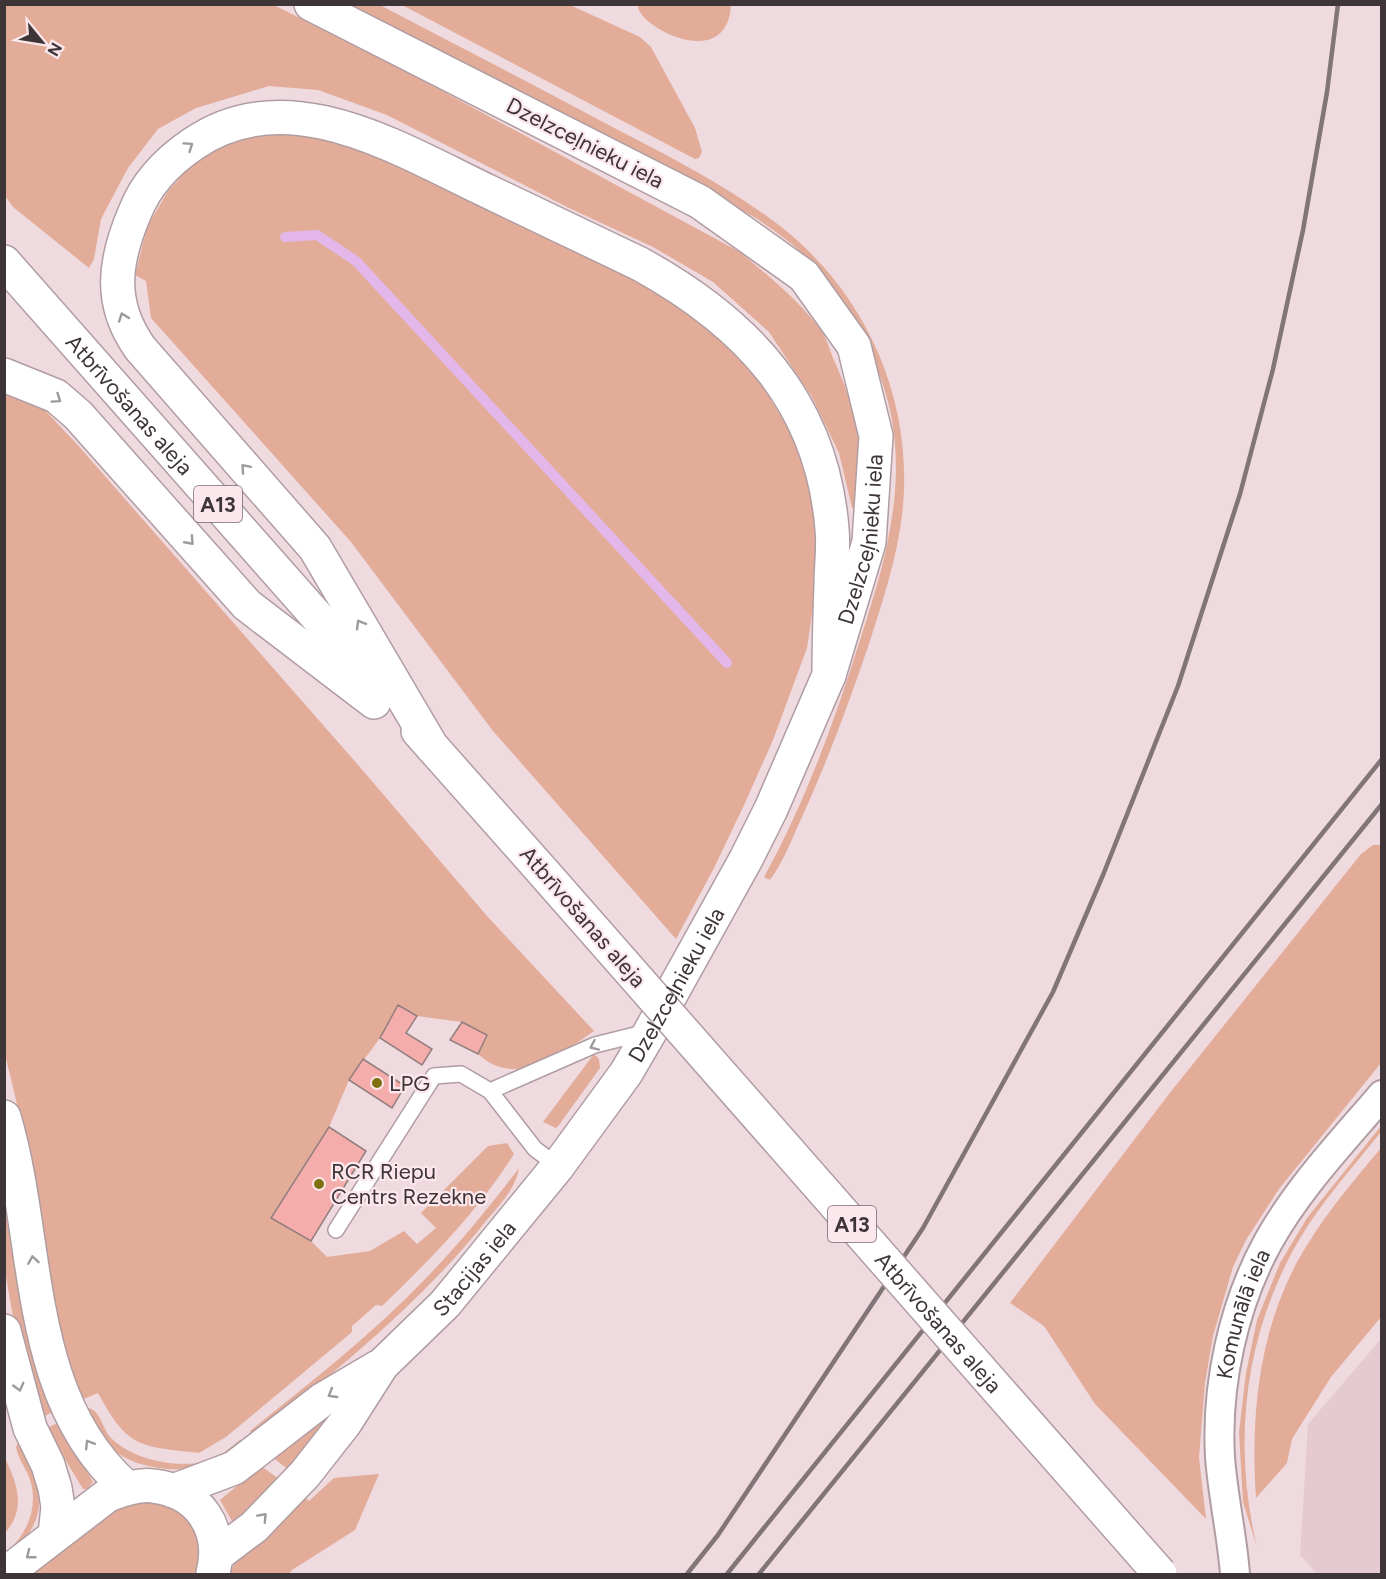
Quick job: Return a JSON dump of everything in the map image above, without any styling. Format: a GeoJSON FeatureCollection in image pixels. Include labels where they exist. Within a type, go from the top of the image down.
{"type":"FeatureCollection","features":[{"type":"Feature","properties":{"kind":"main road","name":"Dzelzceļnieku iela"},"geometry":{"type":"LineString","coordinates":[[311,4],[700,202],[804,276],[854,346],[876,436],[869,542],[829,675],[771,808],[746,859],[626,1073],[558,1166]]}},
{"type":"Feature","properties":{"kind":"main road"},"geometry":{"type":"LineString","coordinates":[[432,747],[315,548],[140,348],[128,331],[120,310],[116,291],[123,248],[136,209],[146,190],[180,153],[204,136],[229,125],[253,118],[288,117],[320,121],[377,138],[640,264],[680,286],[737,330],[779,380],[795,405],[823,471],[832,532],[829,675]]}},
{"type":"Feature","properties":{"kind":"main road","name":"Atbrīvošanas aleja"},"geometry":{"type":"LineString","coordinates":[[4,262],[1160,1575]]}},
{"type":"Feature","properties":{"kind":"main road"},"geometry":{"type":"LineString","coordinates":[[4,375],[56,396],[78,415],[247,605],[432,747]]}},
{"type":"Feature","properties":{"kind":"main road"},"geometry":{"type":"LineString","coordinates":[[4,1117],[25,1210],[48,1353],[69,1410],[90,1447],[107,1470],[127,1488]]}},
{"type":"Feature","properties":{"kind":"main road","name":"Stacijas iela"},"geometry":{"type":"LineString","coordinates":[[172,1491],[234,1468],[322,1400],[382,1365],[445,1304],[558,1166]]}},
{"type":"Feature","properties":{"kind":"main road"},"geometry":{"type":"LineString","coordinates":[[4,1331],[30,1428],[48,1465],[54,1488],[58,1507],[55,1535]]}},
{"type":"Feature","properties":{"kind":"main road","name":"Stacijas iela"},"geometry":{"type":"LineString","coordinates":[[215,1564],[304,1474],[345,1424],[382,1365]]}},
{"type":"Feature","properties":{"kind":"main road","name":"Stacijas iela"},"geometry":{"type":"LineString","coordinates":[[5,1575],[108,1495],[127,1488],[153,1485],[172,1491],[195,1503],[212,1524],[215,1564]]}},
{"type":"Feature","properties":{"kind":"street","name":"Komunālā iela"},"geometry":{"type":"LineString","coordinates":[[1235,1575],[1220,1458],[1220,1412],[1228,1353],[1243,1298],[1268,1242],[1305,1187],[1382,1095]]}},
{"type":"Feature","properties":{"kind":"lane"},"geometry":{"type":"LineString","coordinates":[[490,1091],[595,1045],[650,1032]]}},
{"type":"Feature","properties":{"kind":"lane"},"geometry":{"type":"LineString","coordinates":[[336,1230],[434,1076],[461,1074],[490,1091],[535,1149],[558,1166]]}},
{"type":"Feature","properties":{"kind":"shaded area"},"geometry":{"type":"Polygon","coordinates":[[[4,5],[274,5],[420,79],[740,252],[799,305],[825,336],[854,415],[860,450],[860,510],[852,508],[839,453],[812,397],[769,332],[713,282],[653,247],[569,208],[387,115],[318,90],[269,86],[196,108],[158,129],[128,168],[101,219],[94,259],[89,268],[13,207],[5,196],[4,5]]]}},
{"type":"Feature","properties":{"kind":"shaded area"},"geometry":{"type":"Polygon","coordinates":[[[347,5],[380,5],[696,171],[733,193],[802,244],[831,276],[856,310],[876,348],[891,387],[900,429],[904,472],[902,515],[897,547],[870,641],[838,730],[788,849],[770,880],[764,877],[790,827],[823,748],[863,630],[885,553],[896,476],[894,438],[887,399],[873,359],[829,285],[815,266],[791,243],[756,218],[347,5]]]}},
{"type":"Feature","properties":{"kind":"shaded area"},"geometry":{"type":"Polygon","coordinates":[[[402,5],[570,5],[640,37],[651,47],[695,128],[702,152],[699,158],[695,159],[402,5]]]}},
{"type":"Feature","properties":{"kind":"shaded area"},"geometry":{"type":"Polygon","coordinates":[[[638,5],[731,5],[726,26],[714,37],[699,41],[682,39],[665,32],[641,14],[638,5]]]}},
{"type":"Feature","properties":{"kind":"shaded area"},"geometry":{"type":"Polygon","coordinates":[[[306,134],[367,151],[661,291],[717,333],[762,385],[792,435],[813,499],[818,574],[807,648],[773,740],[745,803],[676,939],[493,731],[351,542],[151,318],[146,281],[135,275],[147,227],[168,191],[194,162],[243,136],[306,134]]]}},
{"type":"Feature","properties":{"kind":"shaded area"},"geometry":{"type":"Polygon","coordinates":[[[4,389],[35,400],[75,442],[487,916],[594,1031],[566,1050],[537,1065],[507,1069],[492,1064],[478,1054],[486,1035],[462,1022],[417,1016],[398,1005],[380,1038],[349,1080],[329,1127],[272,1218],[311,1241],[327,1257],[370,1251],[404,1231],[417,1244],[436,1228],[421,1213],[488,1146],[507,1143],[514,1154],[469,1215],[418,1271],[382,1306],[376,1305],[352,1326],[352,1332],[226,1437],[199,1453],[149,1446],[128,1435],[118,1425],[98,1393],[81,1400],[74,1385],[60,1337],[24,1136],[5,1055],[4,389]]]}},
{"type":"Feature","properties":{"kind":"shaded area"},"geometry":{"type":"Polygon","coordinates":[[[1373,845],[1382,845],[1381,1063],[1279,1189],[1246,1240],[1233,1267],[1213,1336],[1205,1383],[1199,1458],[1206,1519],[1095,1404],[1044,1326],[1010,1303],[1169,1094],[1361,854],[1373,845]]]}},
{"type":"Feature","properties":{"kind":"shaded area"},"geometry":{"type":"Polygon","coordinates":[[[594,1054],[599,1059],[600,1068],[559,1125],[556,1128],[543,1122],[594,1054]]]}},
{"type":"Feature","properties":{"kind":"shaded area"},"geometry":{"type":"Polygon","coordinates":[[[1381,1126],[1381,1132],[1328,1198],[1299,1240],[1280,1276],[1266,1313],[1255,1351],[1248,1390],[1245,1429],[1245,1468],[1249,1508],[1257,1547],[1243,1502],[1239,1432],[1246,1373],[1257,1320],[1280,1263],[1307,1218],[1381,1126]]]}},
{"type":"Feature","properties":{"kind":"shaded area"},"geometry":{"type":"Polygon","coordinates":[[[1381,1148],[1381,1317],[1331,1377],[1292,1439],[1287,1463],[1256,1498],[1257,1398],[1269,1333],[1279,1302],[1292,1271],[1317,1229],[1381,1148]]]}},
{"type":"Feature","properties":{"kind":"shaded area"},"geometry":{"type":"Polygon","coordinates":[[[519,1168],[514,1183],[502,1203],[406,1308],[347,1361],[255,1436],[250,1431],[341,1357],[406,1298],[463,1238],[519,1168]]]}},
{"type":"Feature","properties":{"kind":"shaded area"},"geometry":{"type":"Polygon","coordinates":[[[4,1184],[53,1412],[40,1418],[17,1340],[5,1271],[4,1184]]]}},
{"type":"Feature","properties":{"kind":"shaded area"},"geometry":{"type":"Polygon","coordinates":[[[1381,1339],[1381,1574],[1317,1574],[1300,1555],[1308,1424],[1381,1339]]]}},
{"type":"Feature","properties":{"kind":"shaded area"},"geometry":{"type":"Polygon","coordinates":[[[89,1408],[99,1416],[110,1437],[119,1445],[157,1461],[198,1463],[218,1456],[240,1440],[245,1446],[226,1459],[198,1468],[151,1467],[136,1463],[111,1448],[85,1410],[89,1408]]]}},
{"type":"Feature","properties":{"kind":"shaded area"},"geometry":{"type":"Polygon","coordinates":[[[335,1410],[289,1470],[272,1457],[335,1410]]]}},
{"type":"Feature","properties":{"kind":"shaded area"},"geometry":{"type":"Polygon","coordinates":[[[58,1423],[93,1482],[87,1489],[83,1489],[46,1428],[58,1423]]]}},
{"type":"Feature","properties":{"kind":"shaded area"},"geometry":{"type":"Polygon","coordinates":[[[21,1438],[34,1474],[39,1503],[37,1516],[31,1529],[21,1544],[5,1560],[5,1553],[20,1538],[32,1509],[32,1488],[16,1447],[21,1438]]]}},
{"type":"Feature","properties":{"kind":"shaded area"},"geometry":{"type":"Polygon","coordinates":[[[4,1456],[18,1495],[16,1514],[5,1533],[4,1456]]]}},
{"type":"Feature","properties":{"kind":"shaded area"},"geometry":{"type":"Polygon","coordinates":[[[261,1466],[279,1479],[233,1523],[220,1500],[261,1466]]]}},
{"type":"Feature","properties":{"kind":"shaded area"},"geometry":{"type":"Polygon","coordinates":[[[379,1474],[355,1530],[289,1574],[229,1574],[239,1555],[301,1493],[309,1501],[334,1478],[379,1474]]]}},
{"type":"Feature","properties":{"kind":"shaded area"},"geometry":{"type":"Polygon","coordinates":[[[163,1497],[202,1530],[200,1574],[27,1574],[120,1502],[163,1497]]]}},
{"type":"Feature","properties":{"kind":"building"},"geometry":{"type":"Polygon","coordinates":[[[398,1005],[417,1016],[406,1033],[432,1049],[422,1065],[380,1038],[398,1005]]]}},
{"type":"Feature","properties":{"kind":"building"},"geometry":{"type":"Polygon","coordinates":[[[462,1022],[487,1035],[478,1054],[450,1040],[462,1022]]]}},
{"type":"Feature","properties":{"kind":"building","name":"LPG"},"geometry":{"type":"Polygon","coordinates":[[[363,1059],[405,1086],[392,1108],[349,1080],[363,1059]]]}},
{"type":"Feature","properties":{"kind":"building","name":"RCR Riepu Centrs Rezekne"},"geometry":{"type":"Polygon","coordinates":[[[329,1127],[366,1151],[311,1241],[271,1218],[329,1127]]]}},
{"type":"Feature","properties":{"kind":"waterway"},"geometry":{"type":"LineString","coordinates":[[285,237],[317,235],[356,261],[727,663]]}},
{"type":"Feature","properties":{"kind":"railway"},"geometry":{"type":"LineString","coordinates":[[687,1574],[718,1535],[923,1228],[1053,992],[1103,875],[1178,686],[1240,494],[1273,369],[1303,230],[1327,92],[1338,4]]}},
{"type":"Feature","properties":{"kind":"railway"},"geometry":{"type":"LineString","coordinates":[[727,1574],[1382,759]]}},
{"type":"Feature","properties":{"kind":"railway"},"geometry":{"type":"LineString","coordinates":[[759,1574],[1382,804]]}},
{"type":"Feature","properties":{"kind":"place","name":"LPG"},"geometry":{"type":"Point","coordinates":[377,1083]}},
{"type":"Feature","properties":{"kind":"place","name":"RCR Riepu Centrs Rezekne"},"geometry":{"type":"Point","coordinates":[319,1184]}}]}
